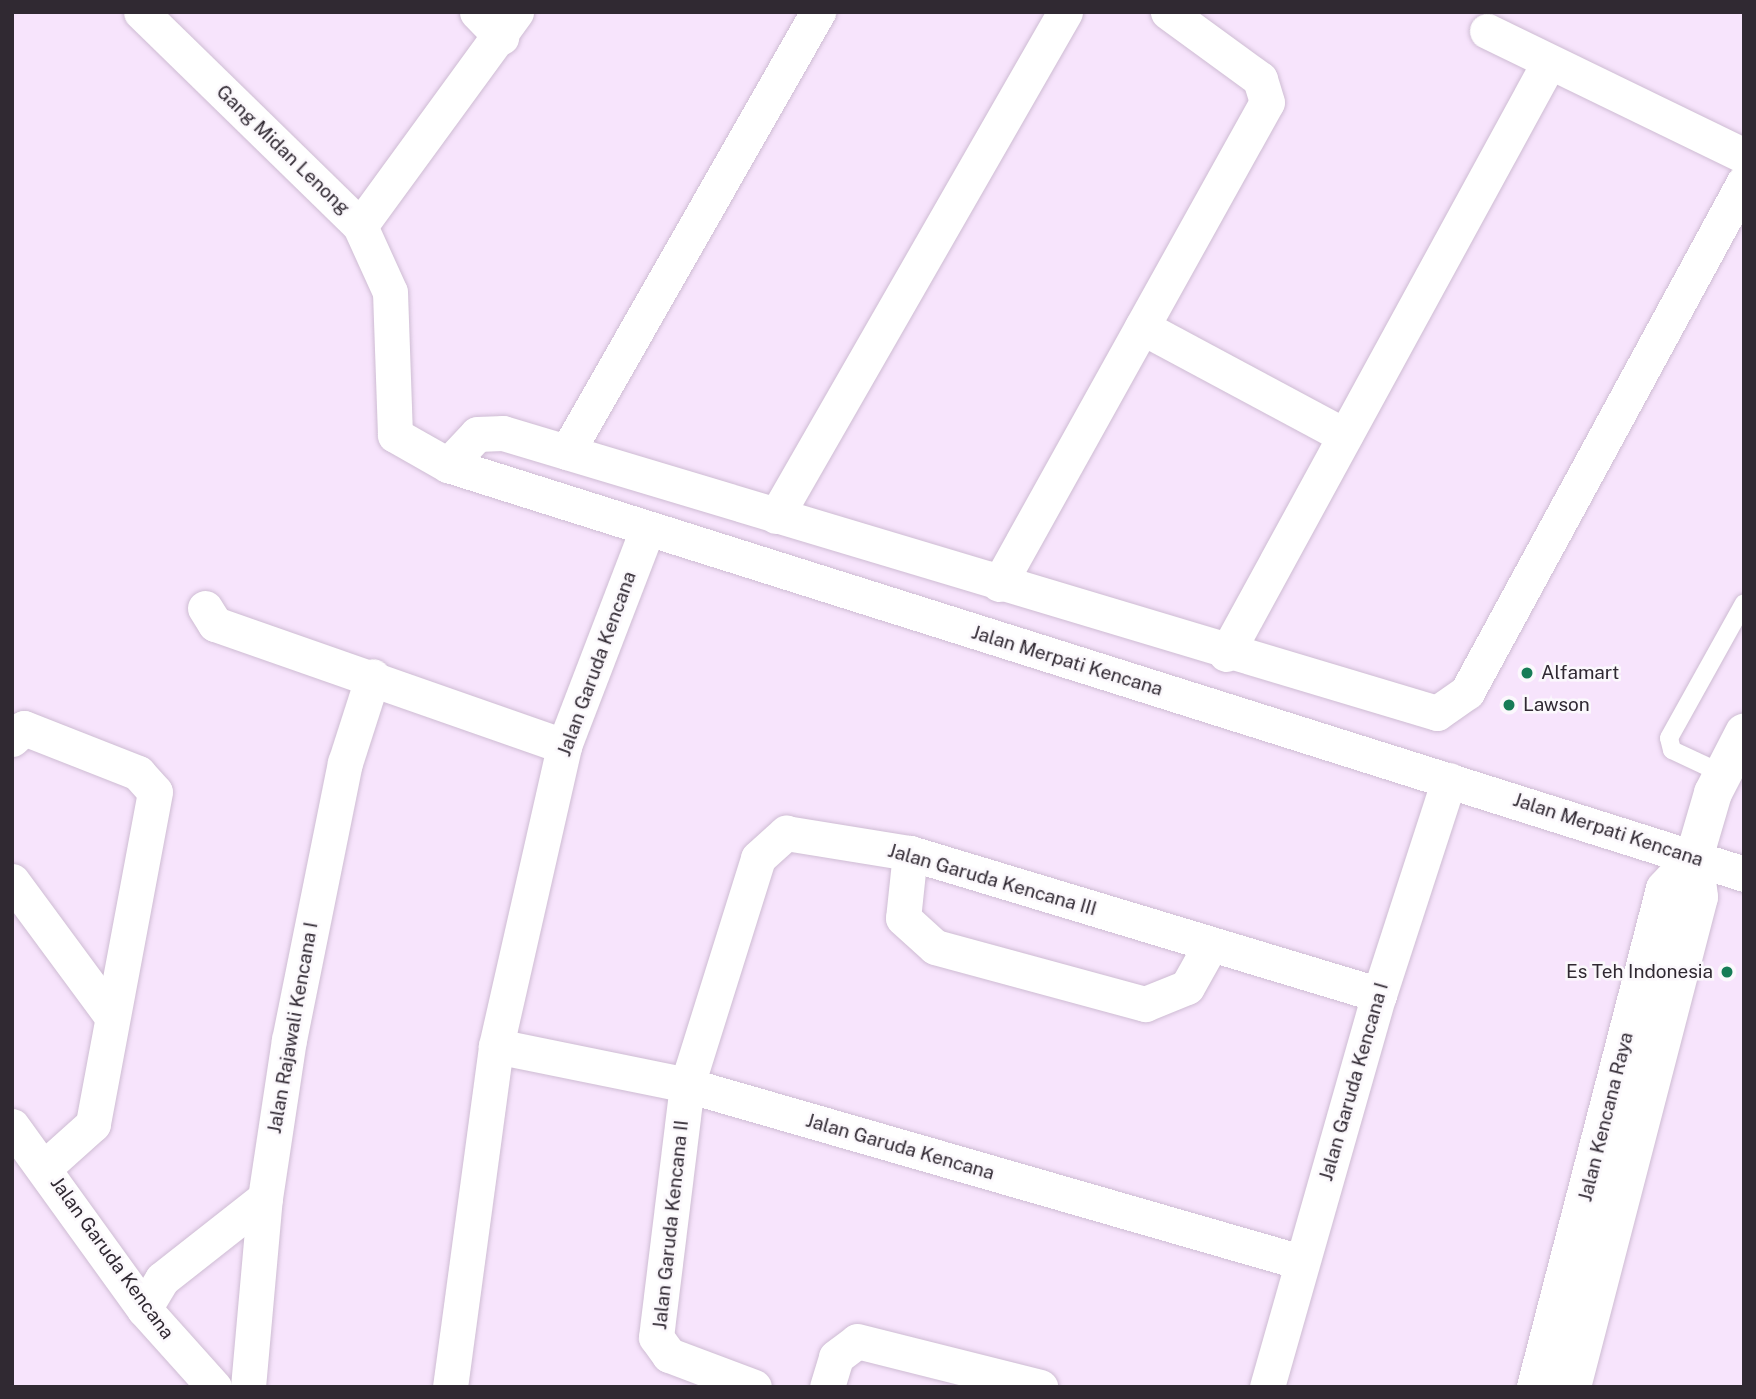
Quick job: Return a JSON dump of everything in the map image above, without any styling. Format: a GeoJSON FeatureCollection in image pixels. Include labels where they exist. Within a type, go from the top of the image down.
{"type":"FeatureCollection","features":[{"type":"Feature","properties":{"kind":"street","name":"Gang Midan Lenong"},"geometry":{"type":"LineString","coordinates":[[141,12],[360,226],[390,292],[395,435]]}},
{"type":"Feature","properties":{"kind":"street"},"geometry":{"type":"LineString","coordinates":[[360,226],[508,25],[477,12]]}},
{"type":"Feature","properties":{"kind":"street"},"geometry":{"type":"LineString","coordinates":[[567,452],[817,12]]}},
{"type":"Feature","properties":{"kind":"street"},"geometry":{"type":"LineString","coordinates":[[776,516],[1065,12]]}},
{"type":"Feature","properties":{"kind":"street"},"geometry":{"type":"LineString","coordinates":[[999,584],[1267,102],[1259,79],[1168,12]]}},
{"type":"Feature","properties":{"kind":"street"},"geometry":{"type":"LineString","coordinates":[[1488,31],[1744,156]]}},
{"type":"Feature","properties":{"kind":"street"},"geometry":{"type":"LineString","coordinates":[[1226,654],[1549,62]]}},
{"type":"Feature","properties":{"kind":"street"},"geometry":{"type":"LineString","coordinates":[[448,466],[485,429],[1417,712],[1454,705],[1467,692],[1744,182]]}},
{"type":"Feature","properties":{"kind":"street"},"geometry":{"type":"LineString","coordinates":[[1142,327],[1345,436]]}},
{"type":"Feature","properties":{"kind":"street","name":"Jalan Merpati Kencana"},"geometry":{"type":"LineString","coordinates":[[395,435],[448,466],[1744,874]]}},
{"type":"Feature","properties":{"kind":"street","name":"Jalan Garuda Kencana"},"geometry":{"type":"LineString","coordinates":[[450,1387],[496,1046],[564,746],[647,530]]}},
{"type":"Feature","properties":{"kind":"street"},"geometry":{"type":"LineString","coordinates":[[205,608],[215,624],[373,676],[564,746]]}},
{"type":"Feature","properties":{"kind":"street"},"geometry":{"type":"LineString","coordinates":[[1110,674],[1124,623]]}},
{"type":"Feature","properties":{"kind":"street","name":"Jalan Rajawali Kencana I"},"geometry":{"type":"LineString","coordinates":[[248,1387],[265,1198],[317,888],[345,763],[373,676]]}},
{"type":"Feature","properties":{"kind":"street"},"geometry":{"type":"LineString","coordinates":[[12,739],[24,728],[138,774],[155,792],[110,1014],[93,1124],[45,1167]]}},
{"type":"Feature","properties":{"kind":"street","name":"Jalan Kencana Raya"},"geometry":{"type":"LineString","coordinates":[[1536,1387],[1665,890],[1694,858],[1721,773],[1744,733]]}},
{"type":"Feature","properties":{"kind":"street","name":"Jalan Garuda Kencana I"},"geometry":{"type":"LineString","coordinates":[[1267,1387],[1379,995],[1449,780]]}},
{"type":"Feature","properties":{"kind":"street","name":"Jalan Garuda Kencana III"},"geometry":{"type":"LineString","coordinates":[[687,1086],[758,858],[786,833],[910,853],[1379,995]]}},
{"type":"Feature","properties":{"kind":"street"},"geometry":{"type":"LineString","coordinates":[[910,853],[903,918],[935,947],[1145,1004],[1187,987],[1210,944]]}},
{"type":"Feature","properties":{"kind":"street","name":"Jalan Kencana Raya"},"geometry":{"type":"LineString","coordinates":[[1572,1387],[1699,897],[1694,858]]}},
{"type":"Feature","properties":{"kind":"street"},"geometry":{"type":"LineString","coordinates":[[12,881],[110,1014]]}},
{"type":"Feature","properties":{"kind":"street","name":"Jalan Garuda Kencana"},"geometry":{"type":"LineString","coordinates":[[496,1046],[687,1086],[1301,1262]]}},
{"type":"Feature","properties":{"kind":"street","name":"Jalan Garuda Kencana II"},"geometry":{"type":"LineString","coordinates":[[687,1086],[656,1337],[668,1355],[754,1387]]}},
{"type":"Feature","properties":{"kind":"street","name":"Jalan Garuda Kencana"},"geometry":{"type":"LineString","coordinates":[[12,1126],[45,1167],[144,1309],[214,1387]]}},
{"type":"Feature","properties":{"kind":"street"},"geometry":{"type":"LineString","coordinates":[[144,1309],[162,1279],[265,1198]]}},
{"type":"Feature","properties":{"kind":"street"},"geometry":{"type":"LineString","coordinates":[[827,1387],[836,1357],[858,1341],[1040,1387]]}},
{"type":"Feature","properties":{"kind":"lane"},"geometry":{"type":"LineString","coordinates":[[1721,773],[1672,750],[1669,738],[1744,603]]}},
{"type":"Feature","properties":{"kind":"place","name":"Alfamart"},"geometry":{"type":"Point","coordinates":[1527,673]}},
{"type":"Feature","properties":{"kind":"place","name":"Lawson"},"geometry":{"type":"Point","coordinates":[1509,705]}},
{"type":"Feature","properties":{"kind":"place","name":"Es Teh Indonesia"},"geometry":{"type":"Point","coordinates":[1727,972]}}]}
